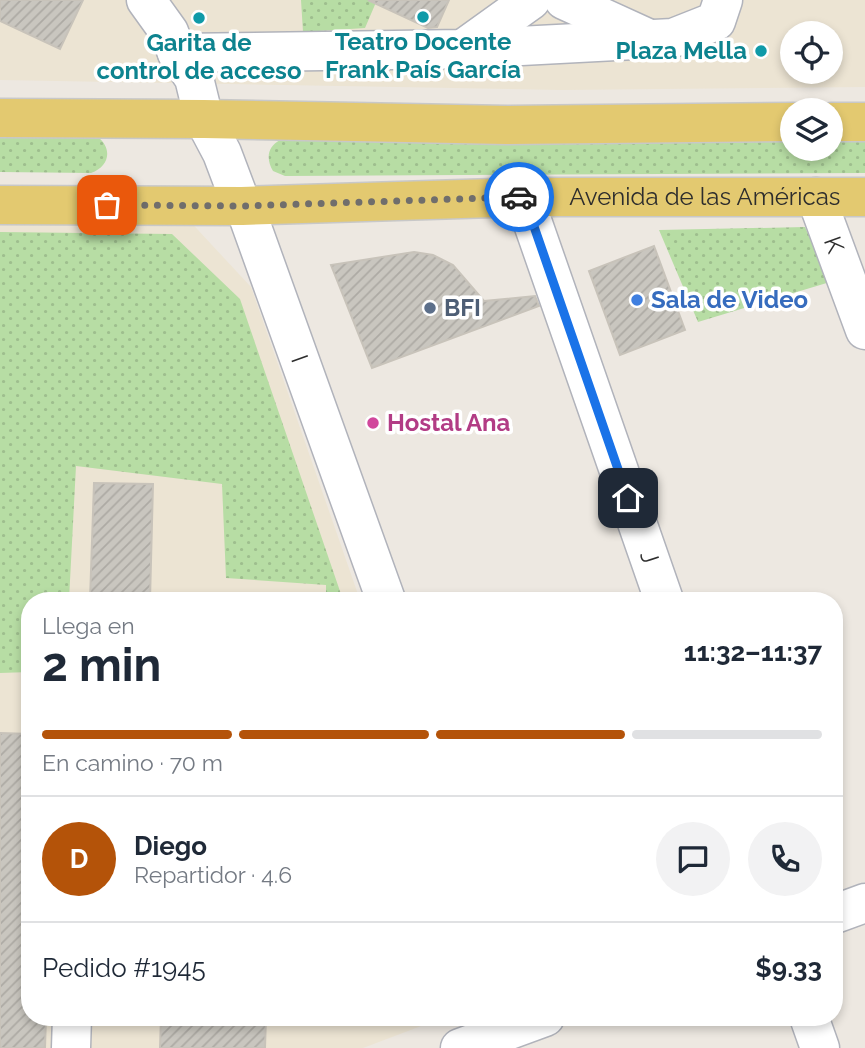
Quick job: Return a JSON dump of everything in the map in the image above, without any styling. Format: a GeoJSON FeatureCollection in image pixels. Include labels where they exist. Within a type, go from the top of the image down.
{"type":"FeatureCollection","features":[{"type":"Feature","properties":{"kind":"main road"},"geometry":{"type":"LineString","coordinates":[[0,118],[507,125],[780,122]]}},
{"type":"Feature","properties":{"kind":"main road"},"geometry":{"type":"LineString","coordinates":[[843,122],[865,122]]}},
{"type":"Feature","properties":{"kind":"main road","name":"Avenida de las Américas"},"geometry":{"type":"LineString","coordinates":[[0,205],[242,206],[522,197],[865,197]]}},
{"type":"Feature","properties":{"kind":"street","name":"I"},"geometry":{"type":"LineString","coordinates":[[146,0],[169,32],[177,53],[194,78],[204,119],[222,153],[248,216],[383,592]]}},
{"type":"Feature","properties":{"kind":"street"},"geometry":{"type":"LineString","coordinates":[[463,48],[531,0]]}},
{"type":"Feature","properties":{"kind":"street"},"geometry":{"type":"LineString","coordinates":[[564,0],[650,39]]}},
{"type":"Feature","properties":{"kind":"street"},"geometry":{"type":"LineString","coordinates":[[177,53],[463,48],[673,38],[716,21],[723,0]]}},
{"type":"Feature","properties":{"kind":"street","name":"J"},"geometry":{"type":"LineString","coordinates":[[522,197],[661,592]]}},
{"type":"Feature","properties":{"kind":"street","name":"K"},"geometry":{"type":"LineString","coordinates":[[816,197],[865,330]]}},
{"type":"Feature","properties":{"kind":"street"},"geometry":{"type":"LineString","coordinates":[[843,911],[865,903]]}},
{"type":"Feature","properties":{"kind":"street"},"geometry":{"type":"LineString","coordinates":[[71,1048],[72,1026]]}},
{"type":"Feature","properties":{"kind":"street"},"geometry":{"type":"LineString","coordinates":[[460,1048],[537,1026]]}},
{"type":"Feature","properties":{"kind":"street"},"geometry":{"type":"LineString","coordinates":[[812,1026],[820,1048]]}},
{"type":"Feature","properties":{"kind":"shaded area"},"geometry":{"type":"Polygon","coordinates":[[[0,0],[865,0],[865,87],[561,90],[0,80],[0,0]]]}},
{"type":"Feature","properties":{"kind":"shaded area"},"geometry":{"type":"Polygon","coordinates":[[[0,212],[185,216],[251,287],[357,592],[21,592],[21,1026],[421,1026],[363,1048],[0,1048],[0,212]]]}},
{"type":"Feature","properties":{"kind":"green space"},"geometry":{"type":"Polygon","coordinates":[[[301,0],[377,0],[365,28],[303,32],[301,0]]]}},
{"type":"Feature","properties":{"kind":"green space"},"geometry":{"type":"Polygon","coordinates":[[[0,135],[98,137],[106,147],[107,157],[102,167],[91,173],[0,172],[0,135]]]}},
{"type":"Feature","properties":{"kind":"green space"},"geometry":{"type":"Polygon","coordinates":[[[780,136],[780,161],[843,161],[843,136],[865,136],[865,173],[285,176],[273,171],[269,162],[272,146],[280,140],[780,136]]]}},
{"type":"Feature","properties":{"kind":"green space"},"geometry":{"type":"Polygon","coordinates":[[[805,227],[830,282],[698,322],[659,230],[805,227]]]}},
{"type":"Feature","properties":{"kind":"green space"},"geometry":{"type":"Polygon","coordinates":[[[0,232],[172,234],[240,299],[340,592],[326,592],[326,585],[226,578],[222,484],[76,466],[69,592],[21,592],[21,672],[0,673],[0,232]]]}},
{"type":"Feature","properties":{"kind":"building"},"geometry":{"type":"Polygon","coordinates":[[[0,0],[83,0],[60,49],[0,21],[0,0]]]}},
{"type":"Feature","properties":{"kind":"building","name":"Teatro Docente Frank País García"},"geometry":{"type":"Polygon","coordinates":[[[368,0],[449,0],[437,27],[428,28],[368,0]]]}},
{"type":"Feature","properties":{"kind":"building","name":"Sala de Video"},"geometry":{"type":"Polygon","coordinates":[[[654,246],[685,330],[620,355],[589,271],[654,246]]]}},
{"type":"Feature","properties":{"kind":"building","name":"BFI"},"geometry":{"type":"Polygon","coordinates":[[[414,252],[433,255],[453,265],[484,301],[535,296],[539,306],[372,368],[331,265],[414,252]]]}},
{"type":"Feature","properties":{"kind":"building"},"geometry":{"type":"Polygon","coordinates":[[[94,483],[153,484],[150,592],[90,592],[94,483]]]}},
{"type":"Feature","properties":{"kind":"building"},"geometry":{"type":"Polygon","coordinates":[[[0,733],[21,734],[21,1026],[46,1026],[45,1048],[0,1048],[0,733]]]}},
{"type":"Feature","properties":{"kind":"building"},"geometry":{"type":"Polygon","coordinates":[[[161,1026],[266,1026],[265,1048],[160,1048],[161,1026]]]}},
{"type":"Feature","properties":{"kind":"way so far"},"geometry":{"type":"LineString","coordinates":[[107,205],[242,206],[519,197]]}},
{"type":"Feature","properties":{"kind":"place","name":"Teatro Docente Frank País García"},"geometry":{"type":"Point","coordinates":[423,17]}},
{"type":"Feature","properties":{"kind":"place","name":"Garita de control de acceso"},"geometry":{"type":"Point","coordinates":[199,18]}},
{"type":"Feature","properties":{"kind":"place","name":"Plaza Mella"},"geometry":{"type":"Point","coordinates":[761,51]}},
{"type":"Feature","properties":{"kind":"place","name":"Sala de Video"},"geometry":{"type":"Point","coordinates":[637,300]}},
{"type":"Feature","properties":{"kind":"place","name":"BFI"},"geometry":{"type":"Point","coordinates":[430,308]}},
{"type":"Feature","properties":{"kind":"place","name":"Hostal Ana"},"geometry":{"type":"Point","coordinates":[373,423]}},
{"type":"Feature","properties":{"kind":"route"},"geometry":{"type":"LineString","coordinates":[[519,197],[522,197],[530,215],[628,498]]}}]}
